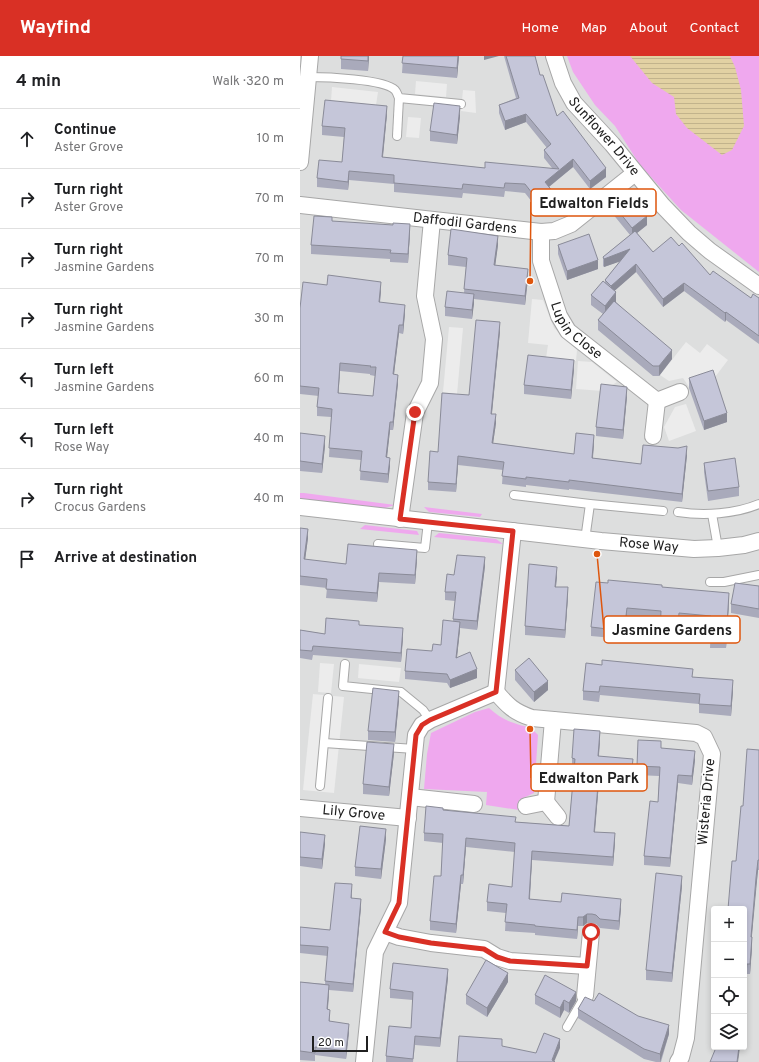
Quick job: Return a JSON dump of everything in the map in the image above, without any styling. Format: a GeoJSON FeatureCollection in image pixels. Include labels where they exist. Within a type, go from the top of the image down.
{"type":"FeatureCollection","features":[{"type":"Feature","properties":{"kind":"street"},"geometry":{"type":"LineString","coordinates":[[300,162],[310,56]]}},
{"type":"Feature","properties":{"kind":"street","name":"Sunflower Drive"},"geometry":{"type":"LineString","coordinates":[[554,56],[563,83],[574,104],[612,144],[662,205],[689,232],[724,262],[759,286]]}},
{"type":"Feature","properties":{"kind":"street","name":"Daffodil Gardens"},"geometry":{"type":"LineString","coordinates":[[300,205],[541,232],[554,231],[571,224],[635,173]]}},
{"type":"Feature","properties":{"kind":"street"},"geometry":{"type":"LineString","coordinates":[[400,519],[415,412],[430,383],[434,339],[425,296],[432,220]]}},
{"type":"Feature","properties":{"kind":"street","name":"Lupin Close"},"geometry":{"type":"LineString","coordinates":[[541,232],[541,261],[559,316],[568,331],[657,401]]}},
{"type":"Feature","properties":{"kind":"street"},"geometry":{"type":"LineString","coordinates":[[653,436],[657,401],[680,392]]}},
{"type":"Feature","properties":{"kind":"street","name":"Rose Way"},"geometry":{"type":"LineString","coordinates":[[300,507],[585,540],[694,550],[744,545],[759,541]]}},
{"type":"Feature","properties":{"kind":"street"},"geometry":{"type":"LineString","coordinates":[[364,1062],[375,952],[399,903],[416,735],[422,725],[430,720],[496,692],[513,531]]}},
{"type":"Feature","properties":{"kind":"street","name":"Wisteria Drive"},"geometry":{"type":"LineString","coordinates":[[496,692],[507,705],[519,713],[532,718],[696,733],[704,737],[712,754],[686,1038],[681,1057],[678,1062]]}},
{"type":"Feature","properties":{"kind":"street"},"geometry":{"type":"LineString","coordinates":[[553,720],[546,802],[558,817]]}},
{"type":"Feature","properties":{"kind":"street"},"geometry":{"type":"LineString","coordinates":[[410,797],[474,804]]}},
{"type":"Feature","properties":{"kind":"street"},"geometry":{"type":"LineString","coordinates":[[526,806],[546,802]]}},
{"type":"Feature","properties":{"kind":"street","name":"Lily Grove"},"geometry":{"type":"LineString","coordinates":[[300,808],[408,818]]}},
{"type":"Feature","properties":{"kind":"street"},"geometry":{"type":"LineString","coordinates":[[385,932],[399,937],[431,943],[484,949],[497,957],[510,961],[587,966]]}},
{"type":"Feature","properties":{"kind":"street"},"geometry":{"type":"LineString","coordinates":[[585,996],[591,932]]}},
{"type":"Feature","properties":{"kind":"lane"},"geometry":{"type":"LineString","coordinates":[[308,77],[335,78],[382,84],[395,90],[399,98],[397,136]]}},
{"type":"Feature","properties":{"kind":"lane"},"geometry":{"type":"LineString","coordinates":[[399,98],[461,104]]}},
{"type":"Feature","properties":{"kind":"lane"},"geometry":{"type":"LineString","coordinates":[[514,495],[663,511]]}},
{"type":"Feature","properties":{"kind":"lane"},"geometry":{"type":"LineString","coordinates":[[585,540],[590,504]]}},
{"type":"Feature","properties":{"kind":"lane"},"geometry":{"type":"LineString","coordinates":[[678,512],[712,514],[759,504]]}},
{"type":"Feature","properties":{"kind":"lane"},"geometry":{"type":"LineString","coordinates":[[712,514],[718,548]]}},
{"type":"Feature","properties":{"kind":"lane"},"geometry":{"type":"LineString","coordinates":[[378,544],[426,548],[428,522]]}},
{"type":"Feature","properties":{"kind":"lane"},"geometry":{"type":"LineString","coordinates":[[710,582],[724,582],[759,575]]}},
{"type":"Feature","properties":{"kind":"lane"},"geometry":{"type":"LineString","coordinates":[[346,664],[343,686],[401,692],[423,710],[430,720]]}},
{"type":"Feature","properties":{"kind":"lane"},"geometry":{"type":"LineString","coordinates":[[320,786],[328,698]]}},
{"type":"Feature","properties":{"kind":"lane"},"geometry":{"type":"LineString","coordinates":[[324,743],[415,749]]}},
{"type":"Feature","properties":{"kind":"lane"},"geometry":{"type":"LineString","coordinates":[[567,1027],[585,996]]}},
{"type":"Feature","properties":{"kind":"shaded area"},"geometry":{"type":"Polygon","coordinates":[[[300,56],[759,56],[759,1062],[300,1062],[300,56]]]}},
{"type":"Feature","properties":{"kind":"shaded area"},"geometry":{"type":"Polygon","coordinates":[[[567,56],[759,56],[759,272],[681,210],[640,165],[615,126],[595,105],[573,72],[567,56]]]}},
{"type":"Feature","properties":{"kind":"shaded area"},"geometry":{"type":"Polygon","coordinates":[[[630,56],[730,56],[735,67],[741,90],[744,126],[732,150],[722,155],[687,128],[676,114],[674,97],[652,83],[630,56]]]}},
{"type":"Feature","properties":{"kind":"shaded area"},"geometry":{"type":"Polygon","coordinates":[[[416,81],[447,84],[446,97],[415,94],[416,81]]]}},
{"type":"Feature","properties":{"kind":"shaded area"},"geometry":{"type":"Polygon","coordinates":[[[332,87],[378,92],[376,105],[331,101],[332,87]]]}},
{"type":"Feature","properties":{"kind":"shaded area"},"geometry":{"type":"Polygon","coordinates":[[[463,90],[475,91],[476,113],[461,111],[463,90]]]}},
{"type":"Feature","properties":{"kind":"shaded area"},"geometry":{"type":"Polygon","coordinates":[[[408,117],[421,118],[419,138],[406,137],[408,117]]]}},
{"type":"Feature","properties":{"kind":"shaded area"},"geometry":{"type":"Polygon","coordinates":[[[532,299],[543,300],[554,328],[577,350],[576,361],[546,358],[548,345],[528,343],[532,299]]]}},
{"type":"Feature","properties":{"kind":"shaded area"},"geometry":{"type":"Polygon","coordinates":[[[449,327],[463,328],[457,394],[443,392],[449,327]]]}},
{"type":"Feature","properties":{"kind":"shaded area"},"geometry":{"type":"Polygon","coordinates":[[[686,342],[700,353],[707,344],[728,360],[715,377],[689,387],[683,378],[669,381],[660,375],[686,342]]]}},
{"type":"Feature","properties":{"kind":"shaded area"},"geometry":{"type":"Polygon","coordinates":[[[578,361],[592,362],[617,382],[603,391],[576,389],[578,361]]]}},
{"type":"Feature","properties":{"kind":"shaded area"},"geometry":{"type":"Polygon","coordinates":[[[686,404],[696,431],[669,441],[664,427],[675,407],[686,404]]]}},
{"type":"Feature","properties":{"kind":"shaded area"},"geometry":{"type":"Polygon","coordinates":[[[300,493],[395,505],[385,508],[300,499],[300,493]]]}},
{"type":"Feature","properties":{"kind":"shaded area"},"geometry":{"type":"Polygon","coordinates":[[[424,507],[482,514],[480,517],[429,512],[424,507]]]}},
{"type":"Feature","properties":{"kind":"shaded area"},"geometry":{"type":"Polygon","coordinates":[[[365,525],[417,531],[419,535],[360,529],[365,525]]]}},
{"type":"Feature","properties":{"kind":"shaded area"},"geometry":{"type":"Polygon","coordinates":[[[439,533],[496,539],[503,544],[434,537],[439,533]]]}},
{"type":"Feature","properties":{"kind":"shaded area"},"geometry":{"type":"Polygon","coordinates":[[[320,663],[334,664],[331,693],[318,692],[320,663]]]}},
{"type":"Feature","properties":{"kind":"shaded area"},"geometry":{"type":"Polygon","coordinates":[[[359,664],[401,668],[399,682],[358,678],[359,664]]]}},
{"type":"Feature","properties":{"kind":"shaded area"},"geometry":{"type":"Polygon","coordinates":[[[313,694],[344,697],[334,793],[303,790],[313,694]]]}},
{"type":"Feature","properties":{"kind":"shaded area"},"geometry":{"type":"Polygon","coordinates":[[[489,708],[504,719],[529,728],[538,735],[534,793],[519,800],[519,810],[486,805],[487,792],[424,789],[427,754],[431,733],[475,712],[489,708]]]}},
{"type":"Feature","properties":{"kind":"building"},"geometry":{"type":"Polygon","coordinates":[[[341,56],[368,56],[368,61],[341,59],[341,56]]]}},
{"type":"Feature","properties":{"kind":"building"},"geometry":{"type":"Polygon","coordinates":[[[403,56],[458,56],[457,68],[402,63],[403,56]]]}},
{"type":"Feature","properties":{"kind":"building"},"geometry":{"type":"Polygon","coordinates":[[[506,56],[535,56],[540,75],[543,75],[557,116],[563,111],[606,168],[590,181],[573,159],[545,182],[557,197],[543,207],[525,184],[505,183],[504,188],[463,184],[462,189],[394,183],[394,175],[349,171],[348,182],[317,178],[319,160],[342,162],[345,128],[322,126],[325,100],[387,106],[382,157],[485,168],[485,162],[559,169],[544,150],[551,144],[526,114],[505,121],[499,105],[519,98],[506,56]]]}},
{"type":"Feature","properties":{"kind":"building"},"geometry":{"type":"Polygon","coordinates":[[[434,103],[460,106],[457,135],[430,131],[434,103]]]}},
{"type":"Feature","properties":{"kind":"building"},"geometry":{"type":"Polygon","coordinates":[[[627,191],[647,216],[632,228],[612,203],[627,191]]]}},
{"type":"Feature","properties":{"kind":"building"},"geometry":{"type":"Polygon","coordinates":[[[314,216],[332,217],[332,221],[393,225],[393,223],[410,224],[408,254],[390,253],[391,250],[311,245],[314,216]]]}},
{"type":"Feature","properties":{"kind":"building"},"geometry":{"type":"Polygon","coordinates":[[[451,229],[498,236],[494,265],[528,269],[525,296],[464,289],[467,258],[448,255],[451,229]]]}},
{"type":"Feature","properties":{"kind":"building"},"geometry":{"type":"Polygon","coordinates":[[[635,231],[653,252],[671,237],[679,246],[682,243],[710,275],[713,271],[751,298],[753,294],[759,298],[759,336],[684,283],[663,299],[636,264],[611,286],[605,280],[630,249],[604,259],[603,257],[635,231]]]}},
{"type":"Feature","properties":{"kind":"building"},"geometry":{"type":"Polygon","coordinates":[[[589,234],[598,260],[567,271],[558,245],[589,234]]]}},
{"type":"Feature","properties":{"kind":"building"},"geometry":{"type":"Polygon","coordinates":[[[328,275],[381,282],[379,302],[405,305],[403,325],[399,325],[393,374],[398,375],[393,422],[390,422],[386,457],[390,458],[388,474],[360,471],[362,451],[329,448],[332,409],[317,407],[319,388],[300,386],[300,308],[303,282],[327,285],[328,275]],[[340,363],[338,393],[373,396],[376,367],[370,367],[371,366],[340,363]]]}},
{"type":"Feature","properties":{"kind":"building"},"geometry":{"type":"Polygon","coordinates":[[[603,281],[616,292],[605,306],[591,295],[603,281]]]}},
{"type":"Feature","properties":{"kind":"building"},"geometry":{"type":"Polygon","coordinates":[[[447,291],[474,294],[472,310],[445,307],[447,291]]]}},
{"type":"Feature","properties":{"kind":"building"},"geometry":{"type":"Polygon","coordinates":[[[614,301],[672,350],[659,366],[653,366],[598,320],[614,301]]]}},
{"type":"Feature","properties":{"kind":"building"},"geometry":{"type":"Polygon","coordinates":[[[476,320],[500,322],[491,414],[496,414],[492,443],[574,454],[576,433],[594,435],[592,458],[641,464],[643,445],[678,448],[687,446],[682,494],[569,480],[569,482],[502,476],[504,462],[458,456],[456,484],[428,482],[430,451],[438,452],[442,393],[469,395],[476,320]]]}},
{"type":"Feature","properties":{"kind":"building"},"geometry":{"type":"Polygon","coordinates":[[[528,355],[574,360],[571,390],[524,385],[528,355]]]}},
{"type":"Feature","properties":{"kind":"building"},"geometry":{"type":"Polygon","coordinates":[[[713,370],[727,413],[704,421],[689,378],[713,370]]]}},
{"type":"Feature","properties":{"kind":"building"},"geometry":{"type":"Polygon","coordinates":[[[601,384],[627,387],[623,430],[596,427],[601,384]]]}},
{"type":"Feature","properties":{"kind":"building"},"geometry":{"type":"Polygon","coordinates":[[[300,433],[325,436],[322,464],[300,461],[300,433]]]}},
{"type":"Feature","properties":{"kind":"building"},"geometry":{"type":"Polygon","coordinates":[[[735,458],[739,487],[708,491],[704,463],[735,458]]]}},
{"type":"Feature","properties":{"kind":"building"},"geometry":{"type":"Polygon","coordinates":[[[300,528],[308,529],[304,559],[346,564],[348,544],[417,550],[415,575],[379,573],[377,593],[326,589],[327,579],[300,576],[300,528]]]}},
{"type":"Feature","properties":{"kind":"building"},"geometry":{"type":"Polygon","coordinates":[[[457,555],[485,557],[477,621],[453,619],[456,592],[445,592],[447,574],[454,575],[457,555]]]}},
{"type":"Feature","properties":{"kind":"building"},"geometry":{"type":"Polygon","coordinates":[[[529,564],[557,567],[555,587],[568,587],[565,630],[525,626],[529,564]]]}},
{"type":"Feature","properties":{"kind":"building"},"geometry":{"type":"Polygon","coordinates":[[[608,580],[729,593],[726,640],[710,639],[711,616],[679,613],[677,634],[660,633],[661,611],[627,608],[624,631],[591,627],[596,582],[608,583],[608,580]]]}},
{"type":"Feature","properties":{"kind":"building"},"geometry":{"type":"Polygon","coordinates":[[[735,583],[759,586],[759,609],[731,604],[735,583]]]}},
{"type":"Feature","properties":{"kind":"building"},"geometry":{"type":"Polygon","coordinates":[[[326,618],[359,621],[359,625],[403,628],[401,653],[313,646],[312,651],[300,650],[300,630],[325,634],[326,618]]]}},
{"type":"Feature","properties":{"kind":"building"},"geometry":{"type":"Polygon","coordinates":[[[443,620],[460,622],[456,658],[470,652],[477,669],[450,680],[447,674],[405,671],[407,649],[432,651],[433,644],[441,645],[443,620]]]}},
{"type":"Feature","properties":{"kind":"building"},"geometry":{"type":"Polygon","coordinates":[[[529,658],[548,681],[534,692],[515,670],[529,658]]]}},
{"type":"Feature","properties":{"kind":"building"},"geometry":{"type":"Polygon","coordinates":[[[602,660],[693,669],[692,677],[733,680],[731,706],[699,704],[700,694],[600,686],[599,692],[583,691],[586,663],[602,665],[602,660]]]}},
{"type":"Feature","properties":{"kind":"building"},"geometry":{"type":"Polygon","coordinates":[[[373,688],[399,691],[395,732],[368,731],[373,688]]]}},
{"type":"Feature","properties":{"kind":"building"},"geometry":{"type":"Polygon","coordinates":[[[574,729],[600,731],[598,756],[633,759],[631,777],[599,773],[594,832],[615,833],[613,857],[532,851],[529,899],[561,902],[562,893],[621,899],[619,921],[600,919],[596,915],[587,914],[583,917],[578,917],[577,930],[505,922],[507,904],[487,902],[489,884],[512,887],[515,843],[466,838],[463,875],[461,875],[456,924],[430,921],[434,876],[441,876],[443,834],[424,833],[426,806],[443,808],[443,810],[516,817],[515,822],[569,826],[575,759],[572,758],[574,729]]]}},
{"type":"Feature","properties":{"kind":"building"},"geometry":{"type":"Polygon","coordinates":[[[638,740],[661,741],[661,748],[695,751],[692,776],[678,775],[670,858],[644,856],[650,801],[658,802],[660,767],[637,766],[638,740]]]}},
{"type":"Feature","properties":{"kind":"building"},"geometry":{"type":"Polygon","coordinates":[[[367,742],[394,744],[389,787],[363,784],[367,742]]]}},
{"type":"Feature","properties":{"kind":"building"},"geometry":{"type":"Polygon","coordinates":[[[747,749],[759,750],[759,860],[756,878],[750,964],[747,964],[747,906],[728,906],[732,861],[736,861],[741,806],[743,806],[747,749]]]}},
{"type":"Feature","properties":{"kind":"building"},"geometry":{"type":"Polygon","coordinates":[[[360,826],[386,829],[381,869],[355,867],[360,826]]]}},
{"type":"Feature","properties":{"kind":"building"},"geometry":{"type":"Polygon","coordinates":[[[300,832],[325,835],[322,859],[300,857],[300,832]]]}},
{"type":"Feature","properties":{"kind":"building"},"geometry":{"type":"Polygon","coordinates":[[[656,873],[682,876],[672,973],[646,970],[656,873]]]}},
{"type":"Feature","properties":{"kind":"building"},"geometry":{"type":"Polygon","coordinates":[[[335,883],[352,884],[351,898],[361,899],[353,984],[325,981],[328,947],[300,945],[300,927],[330,930],[335,883]]]}},
{"type":"Feature","properties":{"kind":"building"},"geometry":{"type":"Polygon","coordinates":[[[486,960],[508,973],[487,1008],[466,995],[486,960]]]}},
{"type":"Feature","properties":{"kind":"building"},"geometry":{"type":"Polygon","coordinates":[[[393,963],[448,969],[440,1038],[415,1036],[413,1059],[386,1056],[389,1026],[411,1028],[413,992],[390,989],[393,963]]]}},
{"type":"Feature","properties":{"kind":"building"},"geometry":{"type":"Polygon","coordinates":[[[545,975],[576,992],[569,1003],[564,1000],[560,1008],[535,995],[545,975]]]}},
{"type":"Feature","properties":{"kind":"building"},"geometry":{"type":"Polygon","coordinates":[[[300,982],[329,985],[327,1009],[330,1010],[329,1021],[349,1024],[346,1051],[315,1047],[315,1053],[300,1051],[300,982]]]}},
{"type":"Feature","properties":{"kind":"building"},"geometry":{"type":"Polygon","coordinates":[[[599,993],[638,1016],[669,1025],[660,1054],[644,1049],[578,1009],[585,997],[594,1001],[599,993]]]}},
{"type":"Feature","properties":{"kind":"building"},"geometry":{"type":"Polygon","coordinates":[[[544,1033],[560,1039],[552,1060],[555,1062],[457,1062],[459,1036],[502,1039],[502,1046],[536,1053],[544,1033]]]}},
{"type":"Feature","properties":{"kind":"building"},"geometry":{"type":"Polygon","coordinates":[[[715,1050],[739,1050],[737,1062],[710,1062],[715,1050]]]}},
{"type":"Feature","properties":{"kind":"place","name":"Edwalton Fields"},"geometry":{"type":"Point","coordinates":[530,281]}},
{"type":"Feature","properties":{"kind":"place","name":"Jasmine Gardens"},"geometry":{"type":"Point","coordinates":[597,554]}},
{"type":"Feature","properties":{"kind":"place","name":"Edwalton Park"},"geometry":{"type":"Point","coordinates":[530,729]}},
{"type":"Feature","properties":{"kind":"route"},"geometry":{"type":"LineString","coordinates":[[415,412],[400,519],[513,531],[496,692],[430,720],[422,725],[416,735],[399,903],[385,932],[399,937],[431,943],[484,949],[497,957],[510,961],[587,966],[591,932]]}}]}
